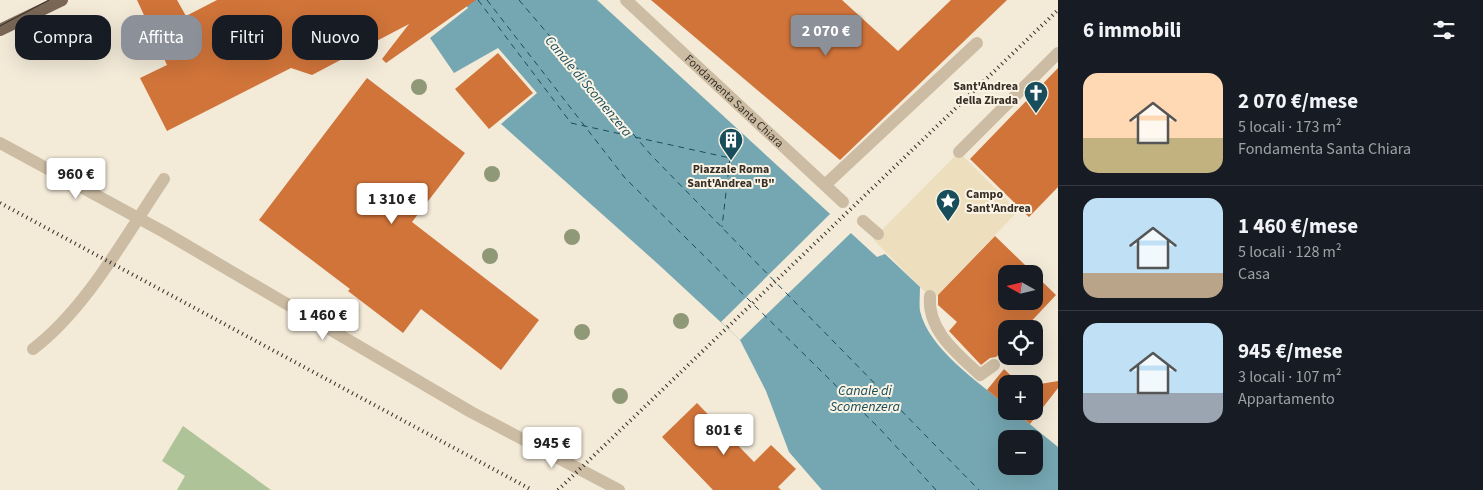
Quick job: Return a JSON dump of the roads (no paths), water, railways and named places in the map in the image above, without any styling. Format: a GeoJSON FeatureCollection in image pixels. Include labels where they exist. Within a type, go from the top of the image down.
{"type":"FeatureCollection","features":[{"type":"Feature","properties":{"kind":"main road"},"geometry":{"type":"LineString","coordinates":[[0,30],[62,0]]}},
{"type":"Feature","properties":{"kind":"street","name":"Fondamenta Santa Chiara"},"geometry":{"type":"LineString","coordinates":[[626,0],[843,202]]}},
{"type":"Feature","properties":{"kind":"street"},"geometry":{"type":"LineString","coordinates":[[825,185],[977,42]]}},
{"type":"Feature","properties":{"kind":"street"},"geometry":{"type":"LineString","coordinates":[[959,152],[1058,53]]}},
{"type":"Feature","properties":{"kind":"street"},"geometry":{"type":"LineString","coordinates":[[0,143],[164,232],[471,412],[619,490]]}},
{"type":"Feature","properties":{"kind":"street"},"geometry":{"type":"LineString","coordinates":[[33,349],[49,337],[81,300],[164,179]]}},
{"type":"Feature","properties":{"kind":"street"},"geometry":{"type":"LineString","coordinates":[[863,221],[878,234]]}},
{"type":"Feature","properties":{"kind":"street"},"geometry":{"type":"LineString","coordinates":[[930,296],[929,306],[943,339],[980,375],[994,365]]}},
{"type":"Feature","properties":{"kind":"water","name":"Canale di Scomenzera"},"geometry":{"type":"Polygon","coordinates":[[[462,0],[597,0],[877,257],[885,254],[920,287],[920,311],[925,325],[944,351],[968,375],[998,399],[998,420],[1025,420],[1037,430],[998,430],[998,475],[1043,475],[1043,435],[1058,447],[1058,490],[822,490],[789,452],[766,391],[740,340],[501,124],[537,93],[498,48],[454,73],[430,38],[468,8],[462,0]]]}},
{"type":"Feature","properties":{"kind":"tram line"},"geometry":{"type":"LineString","coordinates":[[0,26],[49,0]]}},
{"type":"Feature","properties":{"kind":"railway"},"geometry":{"type":"LineString","coordinates":[[558,490],[1058,10]]}},
{"type":"Feature","properties":{"kind":"railway"},"geometry":{"type":"LineString","coordinates":[[0,203],[532,490]]}},
{"type":"Feature","properties":{"kind":"place","name":"Sant'Andrea della Zirada"},"geometry":{"type":"Point","coordinates":[1036,114]}},
{"type":"Feature","properties":{"kind":"place","name":"Piazzale Roma Sant'Andrea \"B\""},"geometry":{"type":"Point","coordinates":[731,161]}},
{"type":"Feature","properties":{"kind":"place","name":"Campo Sant'Andrea"},"geometry":{"type":"Point","coordinates":[948,222]}}]}
